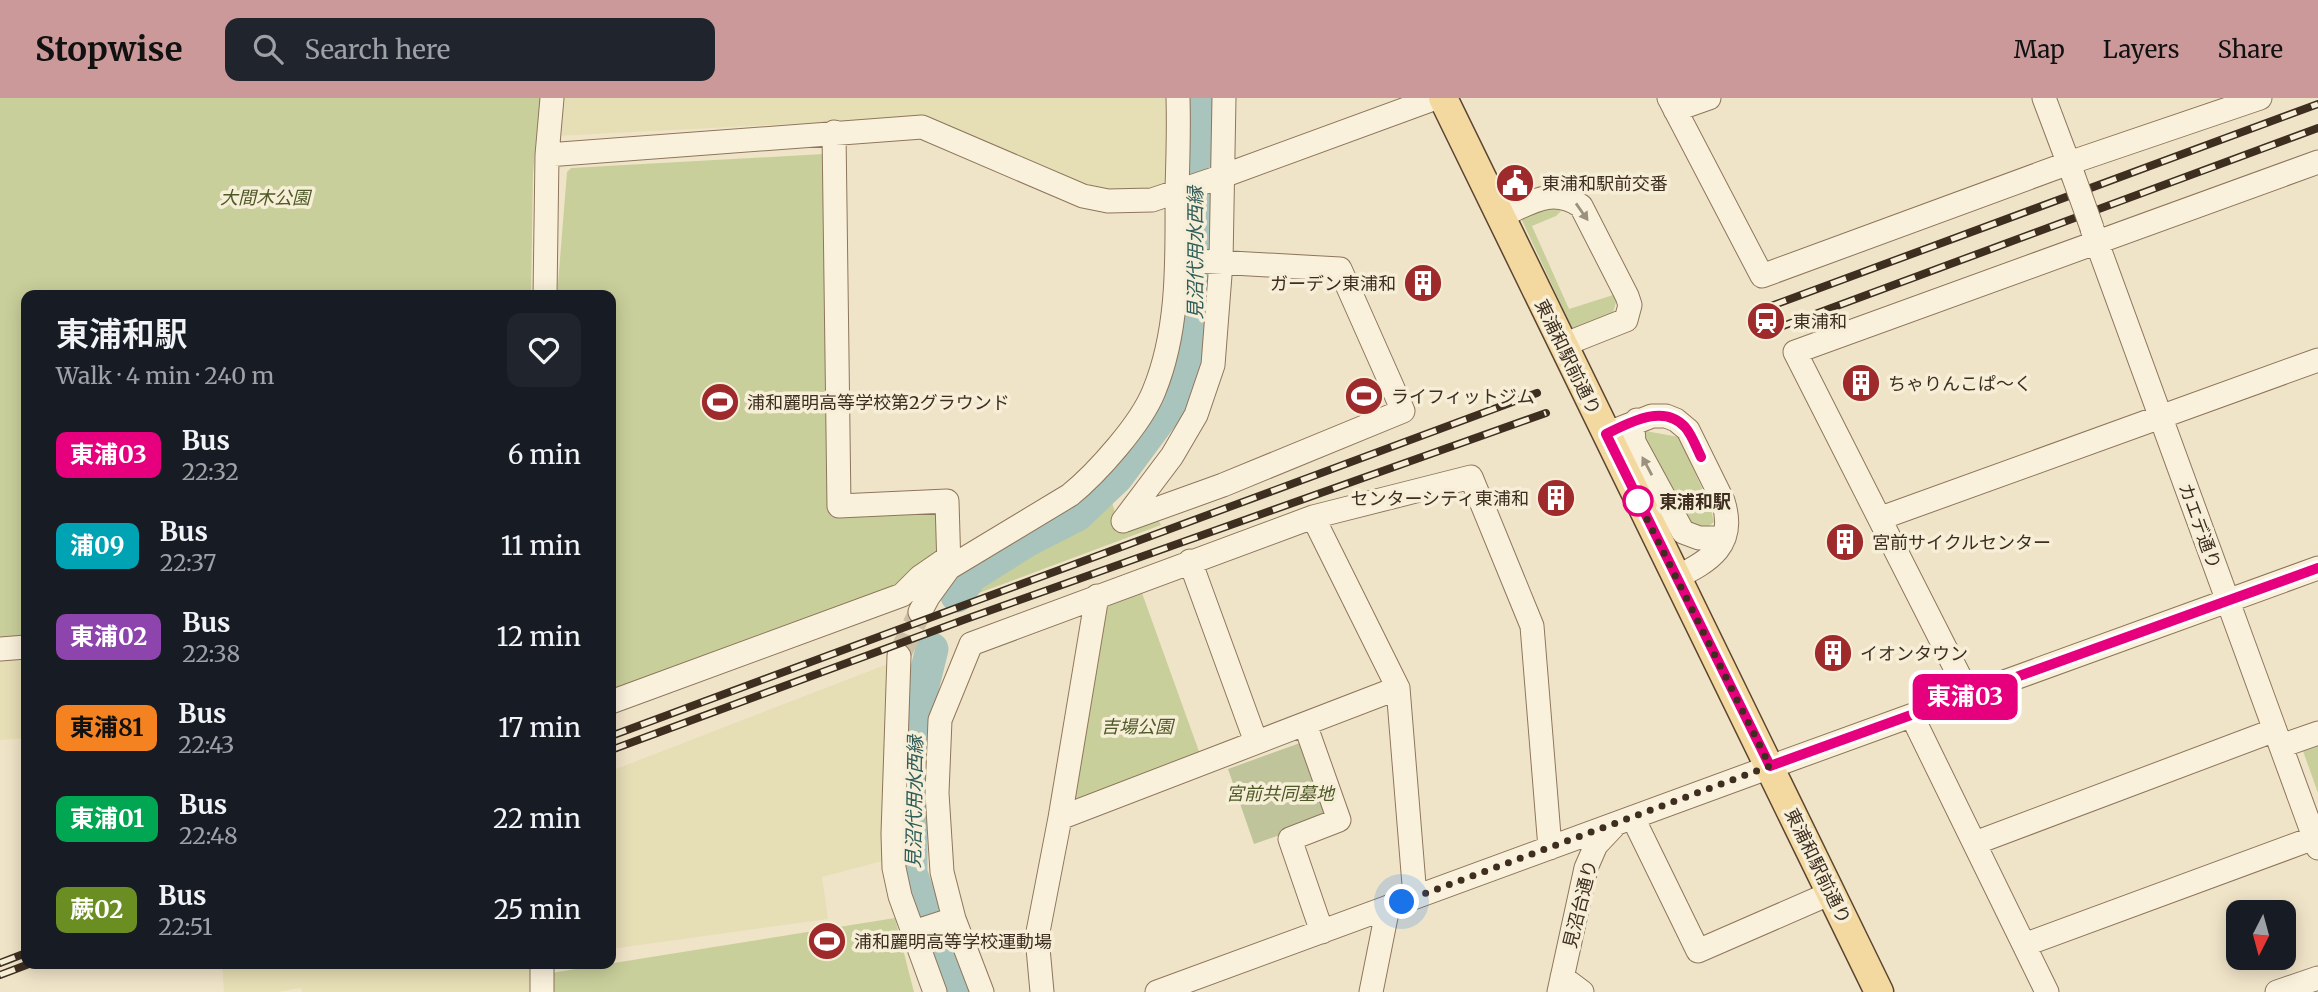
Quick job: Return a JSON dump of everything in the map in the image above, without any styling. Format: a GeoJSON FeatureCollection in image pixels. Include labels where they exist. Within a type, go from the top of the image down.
{"type":"FeatureCollection","features":[{"type":"Feature","properties":{"kind":"main road","name":"東浦和駅前通り"},"geometry":{"type":"LineString","coordinates":[[1443,98],[1879,992]]}},
{"type":"Feature","properties":{"kind":"street"},"geometry":{"type":"LineString","coordinates":[[545,290],[547,155],[552,98]]}},
{"type":"Feature","properties":{"kind":"street"},"geometry":{"type":"LineString","coordinates":[[616,700],[902,595],[920,577],[1070,495],[1087,481],[1146,408],[1154,391],[1165,352],[1178,260],[1178,98]]}},
{"type":"Feature","properties":{"kind":"street"},"geometry":{"type":"LineString","coordinates":[[1178,260],[1221,262],[1340,269],[1403,411],[1249,475],[1124,521],[1172,456],[1196,415],[1213,365],[1221,262],[1224,98]]}},
{"type":"Feature","properties":{"kind":"street"},"geometry":{"type":"LineString","coordinates":[[547,155],[922,127],[1083,196],[1108,201],[1152,200],[1436,98]]}},
{"type":"Feature","properties":{"kind":"street"},"geometry":{"type":"LineString","coordinates":[[1709,98],[1672,104],[1762,276],[2071,169],[2260,98]]}},
{"type":"Feature","properties":{"kind":"street"},"geometry":{"type":"LineString","coordinates":[[2044,98],[2071,169]]}},
{"type":"Feature","properties":{"kind":"street"},"geometry":{"type":"LineString","coordinates":[[834,132],[839,506],[947,501],[949,563],[920,612]]}},
{"type":"Feature","properties":{"kind":"street"},"geometry":{"type":"LineString","coordinates":[[1969,695],[1795,352],[2095,235],[2318,162]]}},
{"type":"Feature","properties":{"kind":"street","name":"カエデ通り"},"geometry":{"type":"LineString","coordinates":[[2071,169],[2316,843]]}},
{"type":"Feature","properties":{"kind":"street"},"geometry":{"type":"LineString","coordinates":[[1501,216],[1548,196],[1573,201],[1581,206],[1627,296],[1630,305],[1626,320],[1563,345]]}},
{"type":"Feature","properties":{"kind":"street"},"geometry":{"type":"LineString","coordinates":[[1881,518],[2318,360]]}},
{"type":"Feature","properties":{"kind":"street"},"geometry":{"type":"LineString","coordinates":[[1606,434],[1652,416],[1666,416],[1676,420],[1688,430],[1723,501],[1727,513],[1727,527],[1720,548],[1711,558],[1675,578]]}},
{"type":"Feature","properties":{"kind":"street"},"geometry":{"type":"LineString","coordinates":[[1637,420],[1633,429],[1634,442],[1683,532],[1699,538],[1724,538]]}},
{"type":"Feature","properties":{"kind":"street"},"geometry":{"type":"LineString","coordinates":[[982,992],[954,919],[942,872],[937,793],[940,720],[971,644],[1313,517],[1471,477],[1531,626],[1550,848]]}},
{"type":"Feature","properties":{"kind":"street"},"geometry":{"type":"LineString","coordinates":[[1313,517],[1398,688],[1415,897]]}},
{"type":"Feature","properties":{"kind":"street"},"geometry":{"type":"LineString","coordinates":[[1190,561],[1256,742]]}},
{"type":"Feature","properties":{"kind":"street"},"geometry":{"type":"LineString","coordinates":[[1157,992],[2318,568]]}},
{"type":"Feature","properties":{"kind":"street"},"geometry":{"type":"LineString","coordinates":[[1042,992],[1037,937],[1097,596]]}},
{"type":"Feature","properties":{"kind":"street"},"geometry":{"type":"LineString","coordinates":[[0,649],[21,647]]}},
{"type":"Feature","properties":{"kind":"street"},"geometry":{"type":"LineString","coordinates":[[899,656],[894,868],[900,896],[935,992]]}},
{"type":"Feature","properties":{"kind":"street"},"geometry":{"type":"LineString","coordinates":[[1060,818],[1398,688]]}},
{"type":"Feature","properties":{"kind":"street"},"geometry":{"type":"LineString","coordinates":[[1912,716],[2047,992]]}},
{"type":"Feature","properties":{"kind":"street"},"geometry":{"type":"LineString","coordinates":[[1305,724],[1339,820],[1290,839],[1322,932]]}},
{"type":"Feature","properties":{"kind":"street"},"geometry":{"type":"LineString","coordinates":[[1975,843],[2278,738],[2318,733]]}},
{"type":"Feature","properties":{"kind":"street"},"geometry":{"type":"LineString","coordinates":[[1624,821],[1698,951],[1831,893]]}},
{"type":"Feature","properties":{"kind":"street","name":"見沼台通り"},"geometry":{"type":"LineString","coordinates":[[1561,985],[1586,868],[1596,845],[1624,821]]}},
{"type":"Feature","properties":{"kind":"street"},"geometry":{"type":"LineString","coordinates":[[2024,945],[2316,843]]}},
{"type":"Feature","properties":{"kind":"street"},"geometry":{"type":"LineString","coordinates":[[1371,992],[1388,907]]}},
{"type":"Feature","properties":{"kind":"street"},"geometry":{"type":"LineString","coordinates":[[914,932],[954,919]]}},
{"type":"Feature","properties":{"kind":"street"},"geometry":{"type":"LineString","coordinates":[[542,969],[542,992]]}},
{"type":"Feature","properties":{"kind":"street"},"geometry":{"type":"LineString","coordinates":[[2277,992],[2318,978]]}},
{"type":"Feature","properties":{"kind":"street"},"geometry":{"type":"LineString","coordinates":[[1561,985],[1582,992]]}},
{"type":"Feature","properties":{"kind":"shaded area"},"geometry":{"type":"Polygon","coordinates":[[[559,98],[1172,98],[1175,182],[1141,192],[1092,190],[927,117],[556,136],[559,98]]]}},
{"type":"Feature","properties":{"kind":"shaded area"},"geometry":{"type":"Polygon","coordinates":[[[21,658],[21,738],[0,740],[0,660],[21,658]]]}},
{"type":"Feature","properties":{"kind":"shaded area"},"geometry":{"type":"Polygon","coordinates":[[[898,660],[890,859],[822,877],[828,919],[616,948],[616,769],[898,660]]]}},
{"type":"Feature","properties":{"kind":"shaded area"},"geometry":{"type":"Polygon","coordinates":[[[222,969],[530,969],[530,992],[302,992],[301,988],[277,992],[224,992],[222,969]]]}},
{"type":"Feature","properties":{"kind":"green space","name":"大間木公園"},"geometry":{"type":"Polygon","coordinates":[[[0,98],[540,98],[533,174],[531,290],[21,290],[21,639],[0,641],[0,98]]]}},
{"type":"Feature","properties":{"kind":"green space","name":"浦和麗明高等学校第2グラウンド"},"geometry":{"type":"Polygon","coordinates":[[[823,154],[831,516],[934,509],[942,513],[939,555],[890,591],[616,691],[616,290],[557,290],[567,172],[571,168],[823,154]]]}},
{"type":"Feature","properties":{"kind":"green space"},"geometry":{"type":"Polygon","coordinates":[[[1541,203],[1561,211],[1556,216],[1532,226],[1569,309],[1618,295],[1613,313],[1573,330],[1519,214],[1541,203]]]}},
{"type":"Feature","properties":{"kind":"green space"},"geometry":{"type":"Polygon","coordinates":[[[1640,430],[1679,437],[1710,506],[1714,522],[1706,528],[1697,528],[1678,517],[1640,430]]]}},
{"type":"Feature","properties":{"kind":"green space"},"geometry":{"type":"Polygon","coordinates":[[[1112,502],[1120,530],[1157,518],[1161,525],[979,593],[984,585],[1002,570],[1060,541],[1112,502]]]}},
{"type":"Feature","properties":{"kind":"green space","name":"吉場公園"},"geometry":{"type":"Polygon","coordinates":[[[1142,593],[1201,757],[1079,803],[1071,793],[1108,603],[1142,593]]]}},
{"type":"Feature","properties":{"kind":"green space","name":"宮前共同墓地"},"geometry":{"type":"Polygon","coordinates":[[[1300,743],[1307,746],[1326,819],[1254,844],[1228,769],[1300,743]]]}},
{"type":"Feature","properties":{"kind":"green space"},"geometry":{"type":"Polygon","coordinates":[[[2318,746],[2318,793],[2303,751],[2318,746]]]}},
{"type":"Feature","properties":{"kind":"green space","name":"浦和麗明高等学校運動場"},"geometry":{"type":"Polygon","coordinates":[[[895,918],[914,992],[550,992],[551,973],[576,969],[616,969],[616,963],[895,918]]]}},
{"type":"Feature","properties":{"kind":"waterway","name":"見沼代用水西縁"},"geometry":{"type":"LineString","coordinates":[[957,596],[971,576],[1028,540],[1077,515],[1117,477],[1177,396],[1195,330],[1196,98]]}},
{"type":"Feature","properties":{"kind":"waterway","name":"見沼代用水西縁"},"geometry":{"type":"LineString","coordinates":[[932,649],[916,713],[911,786],[911,873],[953,992]]}},
{"type":"Feature","properties":{"kind":"tunnel"},"geometry":{"type":"LineString","coordinates":[[899,656],[920,612]]}},
{"type":"Feature","properties":{"kind":"railway"},"geometry":{"type":"LineString","coordinates":[[1771,306],[2318,104]]}},
{"type":"Feature","properties":{"kind":"railway"},"geometry":{"type":"LineString","coordinates":[[1780,327],[2318,128]]}},
{"type":"Feature","properties":{"kind":"railway"},"geometry":{"type":"LineString","coordinates":[[616,734],[1537,393]]}},
{"type":"Feature","properties":{"kind":"railway"},"geometry":{"type":"LineString","coordinates":[[616,748],[966,619],[1546,413]]}},
{"type":"Feature","properties":{"kind":"railway"},"geometry":{"type":"LineString","coordinates":[[0,963],[21,955]]}},
{"type":"Feature","properties":{"kind":"railway"},"geometry":{"type":"LineString","coordinates":[[0,975],[21,967]]}},
{"type":"Feature","properties":{"kind":"bus line","name":"東浦03"},"geometry":{"type":"LineString","coordinates":[[1701,457],[1688,430],[1666,416],[1637,420],[1606,434],[1770,766],[2318,568]]}},
{"type":"Feature","properties":{"kind":"place","name":"東浦和駅前交番"},"geometry":{"type":"Point","coordinates":[1515,183]}},
{"type":"Feature","properties":{"kind":"place","name":"ガーデン東浦和"},"geometry":{"type":"Point","coordinates":[1423,283]}},
{"type":"Feature","properties":{"kind":"place","name":"東浦和"},"geometry":{"type":"Point","coordinates":[1766,321]}},
{"type":"Feature","properties":{"kind":"place","name":"ちゃりんこぱ～く"},"geometry":{"type":"Point","coordinates":[1861,383]}},
{"type":"Feature","properties":{"kind":"place","name":"ライフィットジム"},"geometry":{"type":"Point","coordinates":[1364,396]}},
{"type":"Feature","properties":{"kind":"place","name":"浦和麗明高等学校第2グラウンド"},"geometry":{"type":"Point","coordinates":[720,402]}},
{"type":"Feature","properties":{"kind":"place","name":"センターシティ東浦和"},"geometry":{"type":"Point","coordinates":[1556,498]}},
{"type":"Feature","properties":{"kind":"place","name":"東浦和駅"},"geometry":{"type":"Point","coordinates":[1638,501]}},
{"type":"Feature","properties":{"kind":"place","name":"宮前サイクルセンター"},"geometry":{"type":"Point","coordinates":[1845,542]}},
{"type":"Feature","properties":{"kind":"place","name":"イオンタウン"},"geometry":{"type":"Point","coordinates":[1833,653]}},
{"type":"Feature","properties":{"kind":"place","name":"浦和麗明高等学校運動場"},"geometry":{"type":"Point","coordinates":[827,941]}},
{"type":"Feature","properties":{"kind":"route"},"geometry":{"type":"LineString","coordinates":[[1402,902],[1770,766],[1638,501]]}}]}
